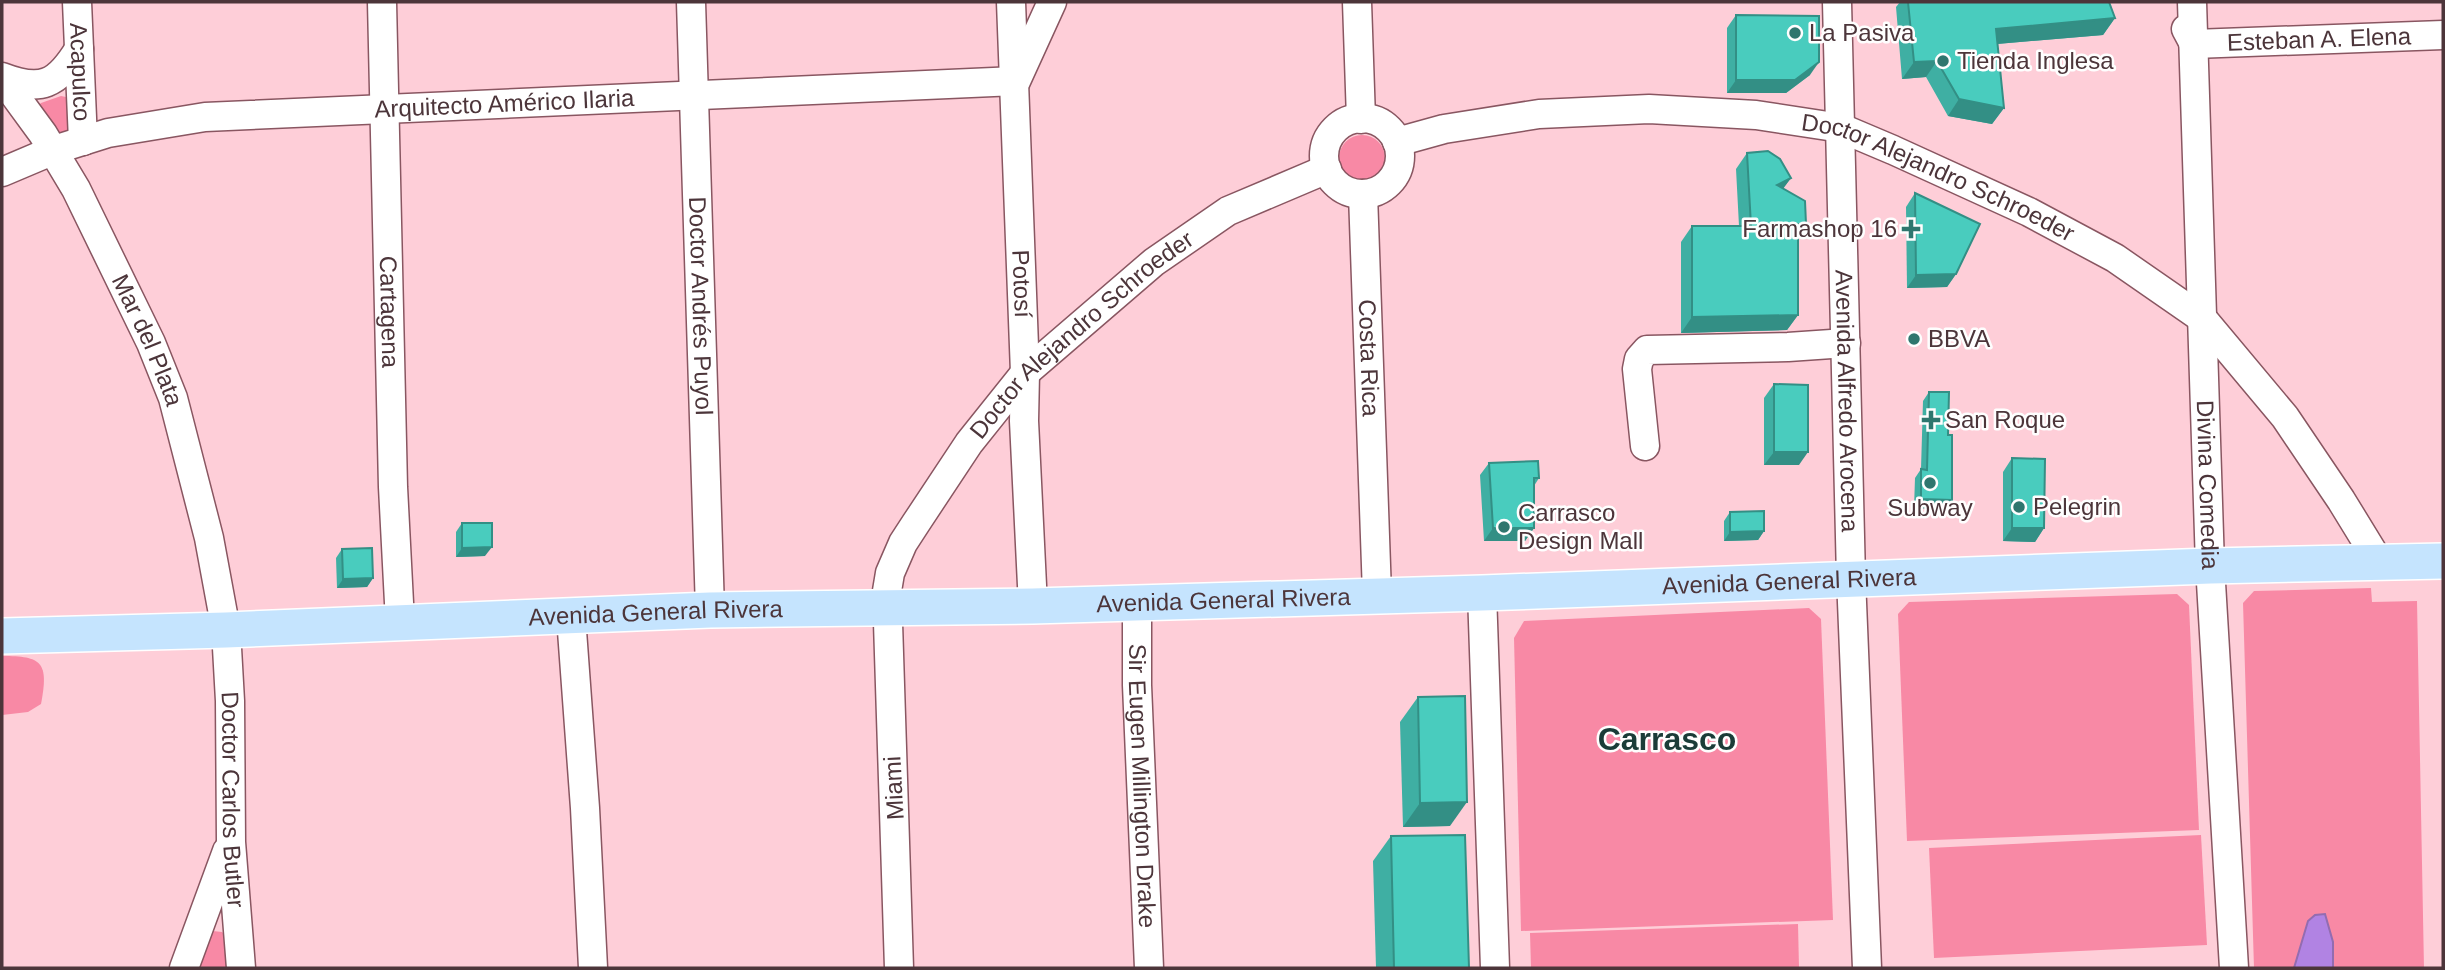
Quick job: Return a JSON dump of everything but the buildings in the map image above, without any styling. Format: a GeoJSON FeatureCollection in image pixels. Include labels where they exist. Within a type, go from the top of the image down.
{"type":"FeatureCollection","features":[{"type":"Feature","properties":{"kind":"main road","name":"Avenida General Rivera"},"geometry":{"type":"LineString","coordinates":[[2,636],[226,631],[710,610],[1033,606],[1482,593],[2210,566],[2443,561]]}},
{"type":"Feature","properties":{"kind":"street","name":"Acapulco"},"geometry":{"type":"LineString","coordinates":[[77,2],[83,141]]}},
{"type":"Feature","properties":{"kind":"street","name":"Cartagena"},"geometry":{"type":"LineString","coordinates":[[382,2],[393,487],[400,622]]}},
{"type":"Feature","properties":{"kind":"street","name":"Doctor Andrés Puyol"},"geometry":{"type":"LineString","coordinates":[[691,2],[710,610]]}},
{"type":"Feature","properties":{"kind":"street","name":"Potosí"},"geometry":{"type":"LineString","coordinates":[[1012,2],[1026,373],[1024,421],[1033,606]]}},
{"type":"Feature","properties":{"kind":"street"},"geometry":{"type":"LineString","coordinates":[[1016,81],[1052,2]]}},
{"type":"Feature","properties":{"kind":"street"},"geometry":{"type":"LineString","coordinates":[[1357,2],[1361,119]]}},
{"type":"Feature","properties":{"kind":"street","name":"Avenida Alfredo Arocena"},"geometry":{"type":"LineString","coordinates":[[1838,2],[1851,578],[1867,968]]}},
{"type":"Feature","properties":{"kind":"street"},"geometry":{"type":"LineString","coordinates":[[2172,2],[2194,44]]}},
{"type":"Feature","properties":{"kind":"street","name":"Divina Comedia"},"geometry":{"type":"LineString","coordinates":[[2192,2],[2210,566],[2234,968]]}},
{"type":"Feature","properties":{"kind":"street","name":"Esteban A. Elena"},"geometry":{"type":"LineString","coordinates":[[2194,44],[2443,35]]}},
{"type":"Feature","properties":{"kind":"street","name":"Mar del Plata"},"geometry":{"type":"LineString","coordinates":[[2,78],[30,86],[41,84],[60,74],[79,49]]}},
{"type":"Feature","properties":{"kind":"street","name":"Mar del Plata"},"geometry":{"type":"LineString","coordinates":[[2,78],[54,150],[76,189],[151,343],[173,398],[209,538],[226,631]]}},
{"type":"Feature","properties":{"kind":"street","name":"Arquitecto Américo Ilaria"},"geometry":{"type":"LineString","coordinates":[[2,172],[54,150],[108,133],[205,117],[1016,81]]}},
{"type":"Feature","properties":{"kind":"street","name":"Doctor Alejandro Schroeder"},"geometry":{"type":"LineString","coordinates":[[1397,142],[1444,129],[1539,114],[1649,110],[1756,115],[1840,128],[2029,212],[2115,258],[2203,319],[2285,417],[2342,500],[2379,562]]}},
{"type":"Feature","properties":{"kind":"street"},"geometry":{"type":"LineString","coordinates":[[1361,119],[1379,123],[1393,134],[1397,142],[1399,163],[1391,181],[1383,188],[1363,194],[1348,192],[1341,188],[1326,169],[1325,152],[1331,135],[1344,123],[1361,119]]}},
{"type":"Feature","properties":{"kind":"street","name":"Doctor Alejandro Schroeder"},"geometry":{"type":"LineString","coordinates":[[888,608],[890,573],[903,543],[969,443],[1026,373],[1154,261],[1228,211],[1326,169]]}},
{"type":"Feature","properties":{"kind":"street","name":"Costa Rica"},"geometry":{"type":"LineString","coordinates":[[1363,194],[1377,594]]}},
{"type":"Feature","properties":{"kind":"street"},"geometry":{"type":"LineString","coordinates":[[1645,446],[1637,369],[1639,359],[1647,351],[1846,343]]}},
{"type":"Feature","properties":{"kind":"street"},"geometry":{"type":"LineString","coordinates":[[1482,593],[1495,968]]}},
{"type":"Feature","properties":{"kind":"street","name":"Sir Eugen Millington Drake"},"geometry":{"type":"LineString","coordinates":[[1137,602],[1137,685],[1149,968]]}},
{"type":"Feature","properties":{"kind":"street","name":"Miami"},"geometry":{"type":"LineString","coordinates":[[888,608],[899,968]]}},
{"type":"Feature","properties":{"kind":"street"},"geometry":{"type":"LineString","coordinates":[[571,617],[586,808],[593,968]]}},
{"type":"Feature","properties":{"kind":"street","name":"Doctor Carlos Butler"},"geometry":{"type":"LineString","coordinates":[[226,631],[230,701],[231,842],[241,968]]}},
{"type":"Feature","properties":{"kind":"street"},"geometry":{"type":"LineString","coordinates":[[184,968],[231,842]]}},
{"type":"Feature","properties":{"kind":"shaded area"},"geometry":{"type":"Polygon","coordinates":[[[61,96],[71,98],[74,128],[60,139],[38,106],[61,96]]]}},
{"type":"Feature","properties":{"kind":"shaded area"},"geometry":{"type":"Polygon","coordinates":[[[1362,135],[1378,142],[1385,158],[1378,174],[1362,181],[1346,174],[1339,158],[1346,142],[1362,135]]]}},
{"type":"Feature","properties":{"kind":"shaded area"},"geometry":{"type":"Polygon","coordinates":[[[2371,588],[2372,602],[2417,601],[2424,968],[2254,968],[2243,603],[2254,591],[2371,588]]]}},
{"type":"Feature","properties":{"kind":"shaded area"},"geometry":{"type":"Polygon","coordinates":[[[2177,594],[2189,605],[2199,830],[1907,841],[1898,614],[1909,602],[2177,594]]]}},
{"type":"Feature","properties":{"kind":"shaded area"},"geometry":{"type":"Polygon","coordinates":[[[1809,608],[1821,619],[1833,920],[1521,931],[1514,638],[1524,621],[1809,608]]]}},
{"type":"Feature","properties":{"kind":"shaded area"},"geometry":{"type":"Polygon","coordinates":[[[2,656],[26,658],[40,664],[44,679],[41,704],[28,712],[2,715],[2,656]]]}},
{"type":"Feature","properties":{"kind":"shaded area"},"geometry":{"type":"Polygon","coordinates":[[[2201,835],[2207,945],[1934,958],[1929,848],[2201,835]]]}},
{"type":"Feature","properties":{"kind":"shaded area"},"geometry":{"type":"Polygon","coordinates":[[[2325,914],[2333,942],[2333,968],[2294,968],[2308,921],[2315,915],[2325,914]]]}},
{"type":"Feature","properties":{"kind":"shaded area"},"geometry":{"type":"Polygon","coordinates":[[[1798,924],[1799,968],[1531,968],[1530,933],[1798,924]]]}},
{"type":"Feature","properties":{"kind":"shaded area"},"geometry":{"type":"Polygon","coordinates":[[[213,931],[225,935],[231,968],[197,968],[209,934],[213,931]]]}},
{"type":"Feature","properties":{"kind":"place","name":"La Pasiva"},"geometry":{"type":"Point","coordinates":[1795,33]}},
{"type":"Feature","properties":{"kind":"place","name":"Tienda Inglesa"},"geometry":{"type":"Point","coordinates":[1943,61]}},
{"type":"Feature","properties":{"kind":"place","name":"Farmashop 16"},"geometry":{"type":"Point","coordinates":[1911,229]}},
{"type":"Feature","properties":{"kind":"place","name":"BBVA"},"geometry":{"type":"Point","coordinates":[1914,339]}},
{"type":"Feature","properties":{"kind":"place","name":"San Roque"},"geometry":{"type":"Point","coordinates":[1931,420]}},
{"type":"Feature","properties":{"kind":"place","name":"Subway"},"geometry":{"type":"Point","coordinates":[1930,483]}},
{"type":"Feature","properties":{"kind":"place","name":"Pelegrin"},"geometry":{"type":"Point","coordinates":[2019,507]}},
{"type":"Feature","properties":{"kind":"place","name":"Carrasco Design Mall"},"geometry":{"type":"Point","coordinates":[1504,527]}},
{"type":"Feature","properties":{"kind":"district","name":"Carrasco"},"geometry":{"type":"Point","coordinates":[1667,739]}}]}
